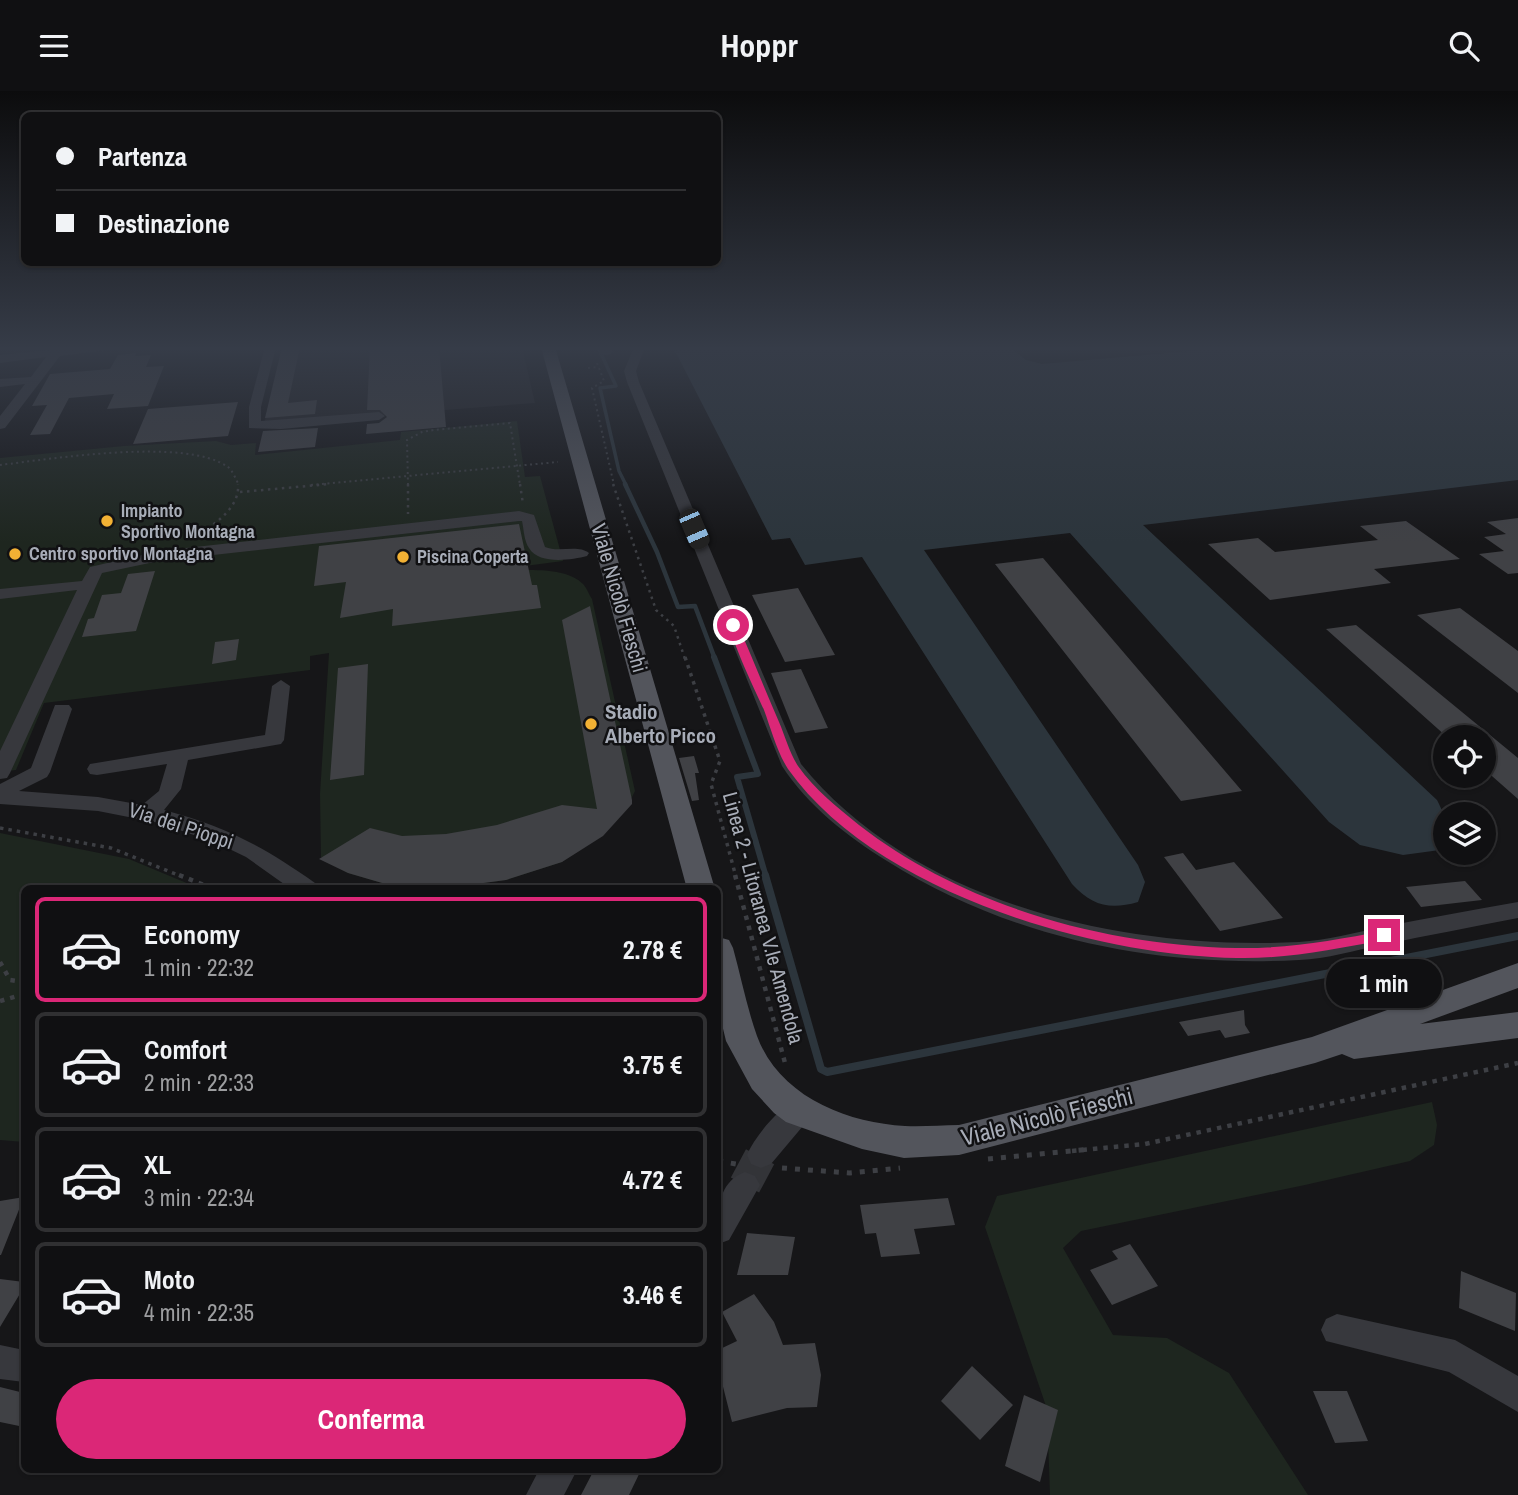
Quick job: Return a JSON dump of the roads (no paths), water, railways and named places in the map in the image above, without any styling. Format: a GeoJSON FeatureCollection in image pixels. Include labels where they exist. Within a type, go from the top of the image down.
{"type":"FeatureCollection","features":[{"type":"Feature","properties":{"kind":"main road","name":"Viale Nicolò Fieschi"},"geometry":{"type":"LineString","coordinates":[[566,413],[700,885]]}},
{"type":"Feature","properties":{"kind":"main road","name":"Viale Nicolò Fieschi"},"geometry":{"type":"LineString","coordinates":[[723,991],[752,1063],[775,1092],[798,1112],[862,1134],[904,1142],[959,1140],[1314,1050],[1518,975]]}},
{"type":"Feature","properties":{"kind":"main road","name":"Viale Nicolò Fieschi"},"geometry":{"type":"LineString","coordinates":[[1314,1050],[1518,1025]]}},
{"type":"Feature","properties":{"kind":"street"},"geometry":{"type":"LineString","coordinates":[[255,413],[254,425],[281,425],[379,415]]}},
{"type":"Feature","properties":{"kind":"street"},"geometry":{"type":"LineString","coordinates":[[646,413],[792,766],[821,801],[884,849],[926,875],[981,901],[1050,925],[1155,946],[1236,953],[1303,950],[1518,910]]}},
{"type":"Feature","properties":{"kind":"street"},"geometry":{"type":"LineString","coordinates":[[0,773],[96,570],[159,556],[526,516],[530,521],[536,547],[541,552],[562,556],[581,553]]}},
{"type":"Feature","properties":{"kind":"street"},"geometry":{"type":"LineString","coordinates":[[0,594],[87,586]]}},
{"type":"Feature","properties":{"kind":"street"},"geometry":{"type":"LineString","coordinates":[[97,769],[274,740],[281,686]]}},
{"type":"Feature","properties":{"kind":"street"},"geometry":{"type":"LineString","coordinates":[[0,795],[40,772],[62,709]]}},
{"type":"Feature","properties":{"kind":"street"},"geometry":{"type":"LineString","coordinates":[[147,811],[163,803],[172,788],[179,756]]}},
{"type":"Feature","properties":{"kind":"street","name":"Via dei Pioppi"},"geometry":{"type":"LineString","coordinates":[[0,795],[55,798],[147,811],[227,839],[256,853],[301,885]]}},
{"type":"Feature","properties":{"kind":"street"},"geometry":{"type":"LineString","coordinates":[[721,1225],[755,1168],[798,1112]]}},
{"type":"Feature","properties":{"kind":"street"},"geometry":{"type":"LineString","coordinates":[[1337,1330],[1455,1357],[1518,1395]]}},
{"type":"Feature","properties":{"kind":"street"},"geometry":{"type":"LineString","coordinates":[[0,1362],[21,1366]]}},
{"type":"Feature","properties":{"kind":"street"},"geometry":{"type":"LineString","coordinates":[[544,1495],[557,1473]]}},
{"type":"Feature","properties":{"kind":"waterway"},"geometry":{"type":"LineString","coordinates":[[606,413],[619,471],[626,485]]}},
{"type":"Feature","properties":{"kind":"waterway"},"geometry":{"type":"LineString","coordinates":[[625,484],[657,552],[678,607],[695,606],[715,659]]}},
{"type":"Feature","properties":{"kind":"waterway"},"geometry":{"type":"LineString","coordinates":[[714,657],[758,774],[737,777],[766,877]]}},
{"type":"Feature","properties":{"kind":"waterway"},"geometry":{"type":"LineString","coordinates":[[765,875],[821,1069],[827,1072],[1518,936]]}},
{"type":"Feature","properties":{"kind":"tunnel"},"geometry":{"type":"LineString","coordinates":[[745,1185],[761,1155]]}},
{"type":"Feature","properties":{"kind":"place","name":"Impianto Sportivo Montagna"},"geometry":{"type":"Point","coordinates":[107,521]}},
{"type":"Feature","properties":{"kind":"place","name":"Centro sportivo Montagna"},"geometry":{"type":"Point","coordinates":[15,554]}},
{"type":"Feature","properties":{"kind":"place","name":"Piscina Coperta"},"geometry":{"type":"Point","coordinates":[403,557]}},
{"type":"Feature","properties":{"kind":"place","name":"Stadio Alberto Picco"},"geometry":{"type":"Point","coordinates":[591,724]}}]}
